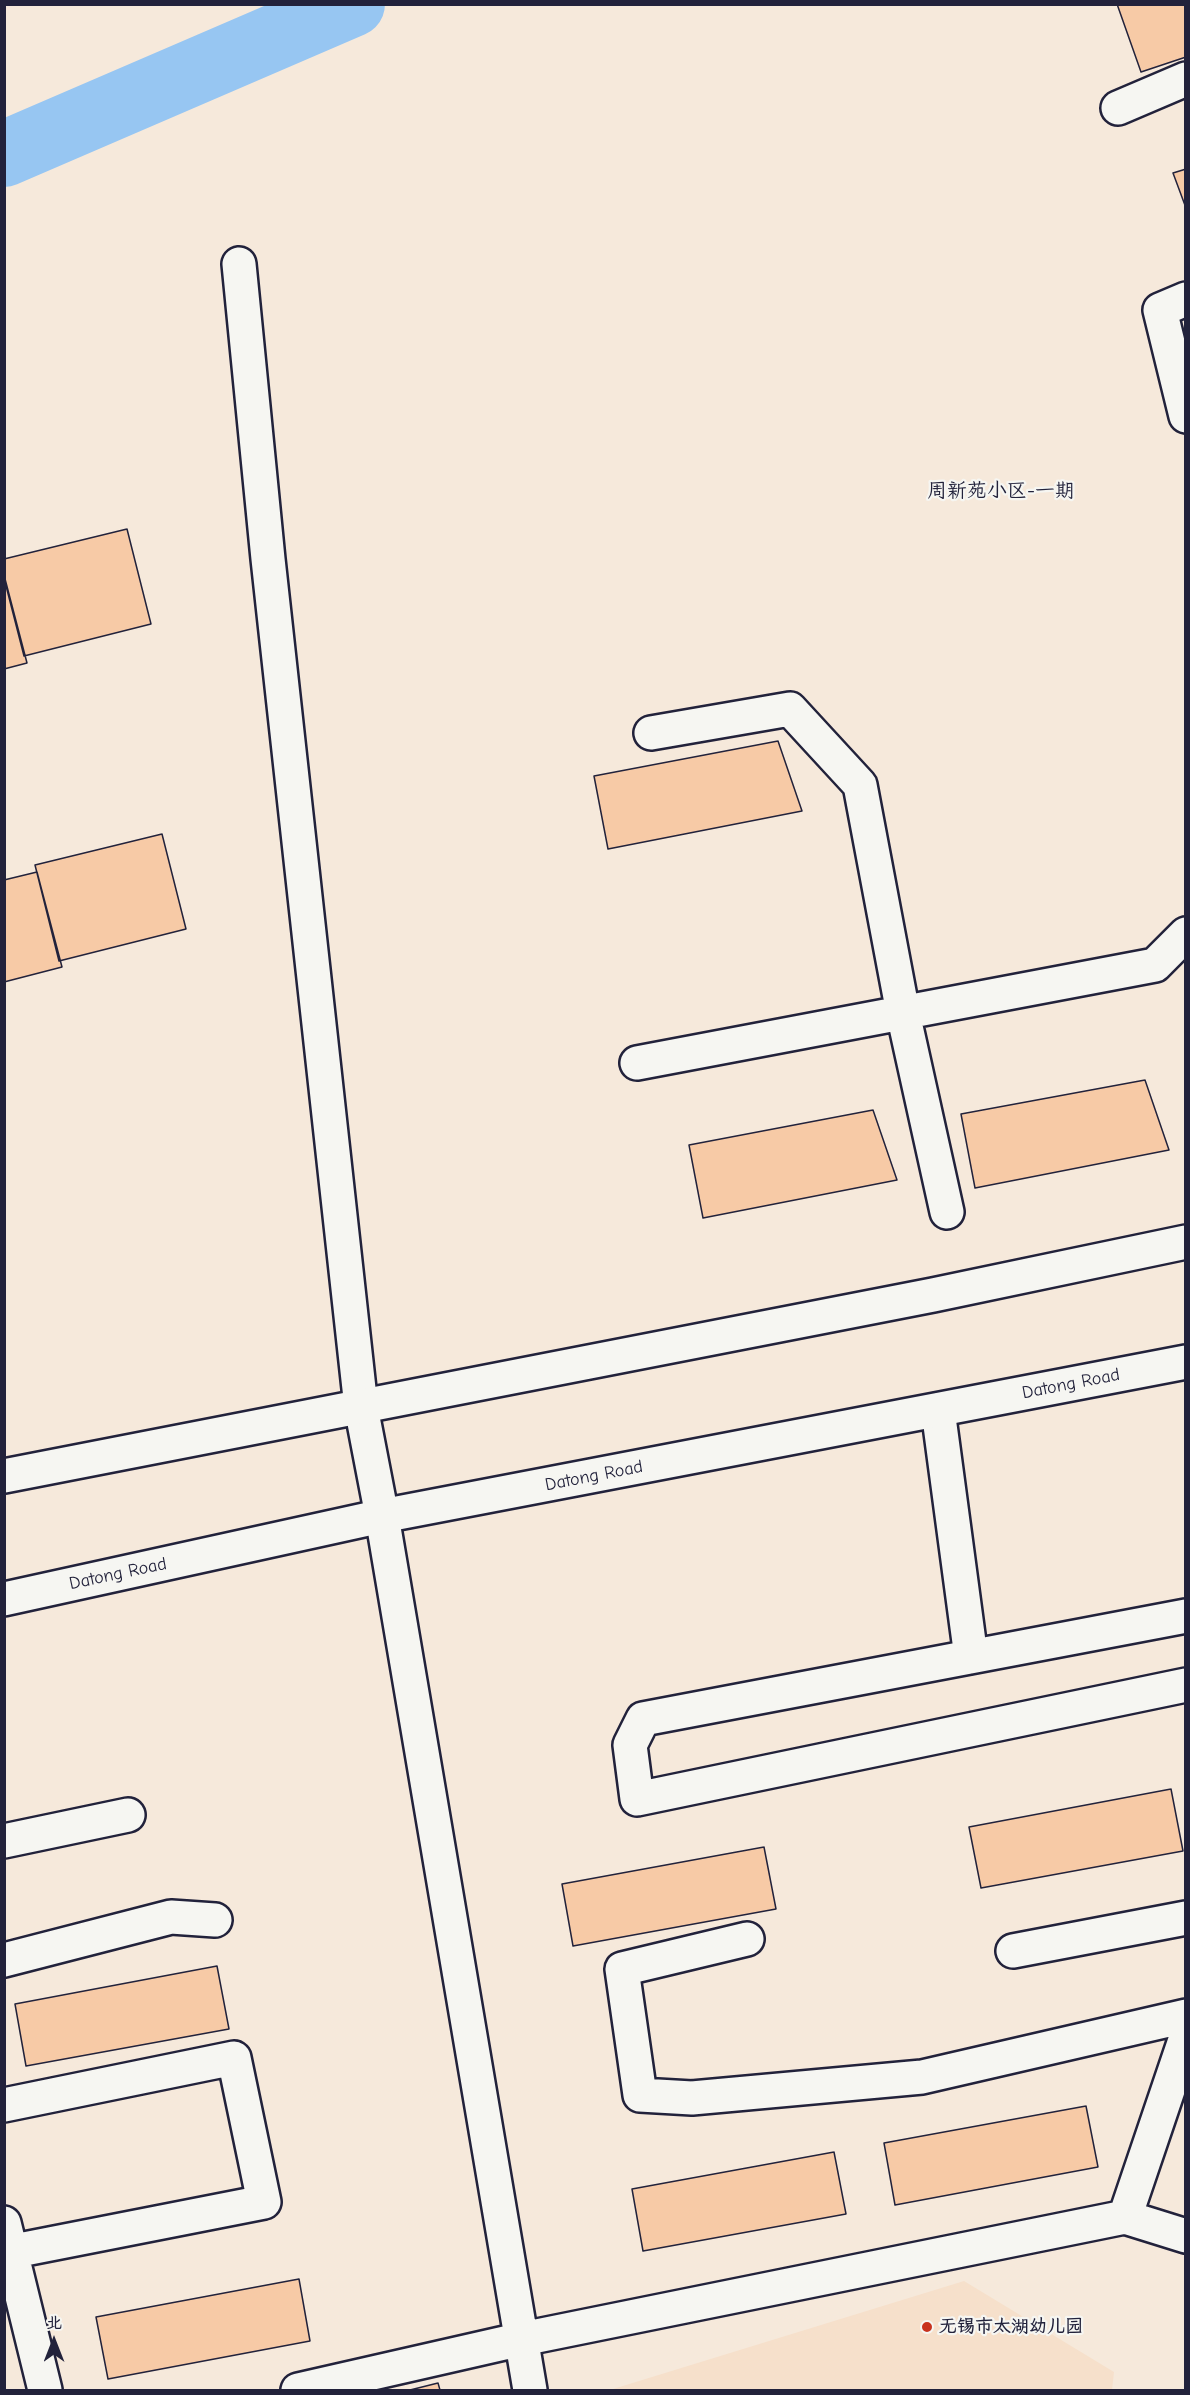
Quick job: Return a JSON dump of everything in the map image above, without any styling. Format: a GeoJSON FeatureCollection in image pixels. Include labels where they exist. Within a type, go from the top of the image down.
{"type":"FeatureCollection","features":[{"type":"Feature","properties":{"kind":"street"},"geometry":{"type":"LineString","coordinates":[[1118,108],[1185,79]]}},
{"type":"Feature","properties":{"kind":"street"},"geometry":{"type":"LineString","coordinates":[[239,264],[269,571],[361,1407],[382,1516],[530,2391]]}},
{"type":"Feature","properties":{"kind":"street"},"geometry":{"type":"LineString","coordinates":[[1185,299],[1160,310],[1185,416]]}},
{"type":"Feature","properties":{"kind":"street"},"geometry":{"type":"LineString","coordinates":[[651,733],[790,709],[860,785],[903,1013],[947,1212]]}},
{"type":"Feature","properties":{"kind":"street"},"geometry":{"type":"LineString","coordinates":[[637,1063],[1155,965],[1185,934]]}},
{"type":"Feature","properties":{"kind":"street"},"geometry":{"type":"LineString","coordinates":[[4,1476],[933,1295],[1185,1242]]}},
{"type":"Feature","properties":{"kind":"street","name":"Datong Road"},"geometry":{"type":"LineString","coordinates":[[4,1599],[382,1516],[1185,1362]]}},
{"type":"Feature","properties":{"kind":"street"},"geometry":{"type":"LineString","coordinates":[[938,1410],[971,1657]]}},
{"type":"Feature","properties":{"kind":"street"},"geometry":{"type":"LineString","coordinates":[[1185,1616],[643,1719],[630,1745],[637,1799],[1185,1685]]}},
{"type":"Feature","properties":{"kind":"street"},"geometry":{"type":"LineString","coordinates":[[4,1841],[128,1815]]}},
{"type":"Feature","properties":{"kind":"street"},"geometry":{"type":"LineString","coordinates":[[4,1960],[171,1917],[215,1920]]}},
{"type":"Feature","properties":{"kind":"street"},"geometry":{"type":"LineString","coordinates":[[1012,1951],[1185,1918]]}},
{"type":"Feature","properties":{"kind":"street"},"geometry":{"type":"LineString","coordinates":[[747,1939],[622,1970],[640,2095],[692,2098],[922,2077],[1185,2016]]}},
{"type":"Feature","properties":{"kind":"street"},"geometry":{"type":"LineString","coordinates":[[1125,2217],[1185,2037]]}},
{"type":"Feature","properties":{"kind":"street"},"geometry":{"type":"LineString","coordinates":[[4,2105],[234,2058],[264,2202],[7,2243],[45,2391]]}},
{"type":"Feature","properties":{"kind":"street"},"geometry":{"type":"LineString","coordinates":[[298,2391],[522,2339],[1125,2217],[1185,2236]]}},
{"type":"Feature","properties":{"kind":"shaded area","name":"无锡市太湖幼儿园"},"geometry":{"type":"Polygon","coordinates":[[[964,2281],[1114,2372],[1112,2390],[613,2389],[964,2281]]]}},
{"type":"Feature","properties":{"kind":"building"},"geometry":{"type":"Polygon","coordinates":[[[1117,4],[1186,4],[1186,57],[1141,72],[1117,4]]]}},
{"type":"Feature","properties":{"kind":"building"},"geometry":{"type":"Polygon","coordinates":[[[1186,169],[1186,208],[1173,173],[1186,169]]]}},
{"type":"Feature","properties":{"kind":"building"},"geometry":{"type":"Polygon","coordinates":[[[127,529],[151,624],[24,656],[4,578],[4,559],[127,529]]]}},
{"type":"Feature","properties":{"kind":"building"},"geometry":{"type":"Polygon","coordinates":[[[4,575],[27,663],[4,669],[4,575]]]}},
{"type":"Feature","properties":{"kind":"building"},"geometry":{"type":"Polygon","coordinates":[[[778,741],[802,811],[608,849],[594,776],[778,741]]]}},
{"type":"Feature","properties":{"kind":"building"},"geometry":{"type":"Polygon","coordinates":[[[162,834],[186,929],[59,961],[35,865],[162,834]]]}},
{"type":"Feature","properties":{"kind":"building"},"geometry":{"type":"Polygon","coordinates":[[[37,872],[62,967],[4,982],[4,880],[37,872]]]}},
{"type":"Feature","properties":{"kind":"building"},"geometry":{"type":"Polygon","coordinates":[[[1145,1080],[1169,1150],[975,1188],[961,1114],[1145,1080]]]}},
{"type":"Feature","properties":{"kind":"building"},"geometry":{"type":"Polygon","coordinates":[[[873,1110],[897,1180],[703,1218],[689,1145],[873,1110]]]}},
{"type":"Feature","properties":{"kind":"building"},"geometry":{"type":"Polygon","coordinates":[[[1171,1789],[1183,1851],[981,1888],[969,1827],[1171,1789]]]}},
{"type":"Feature","properties":{"kind":"building"},"geometry":{"type":"Polygon","coordinates":[[[764,1847],[776,1909],[573,1946],[562,1884],[764,1847]]]}},
{"type":"Feature","properties":{"kind":"building"},"geometry":{"type":"Polygon","coordinates":[[[217,1966],[229,2029],[26,2066],[15,2004],[217,1966]]]}},
{"type":"Feature","properties":{"kind":"building"},"geometry":{"type":"Polygon","coordinates":[[[1086,2106],[1098,2167],[895,2205],[884,2143],[1086,2106]]]}},
{"type":"Feature","properties":{"kind":"building"},"geometry":{"type":"Polygon","coordinates":[[[834,2152],[846,2214],[643,2251],[632,2189],[834,2152]]]}},
{"type":"Feature","properties":{"kind":"building"},"geometry":{"type":"Polygon","coordinates":[[[299,2279],[310,2341],[108,2379],[96,2317],[299,2279]]]}},
{"type":"Feature","properties":{"kind":"building"},"geometry":{"type":"Polygon","coordinates":[[[438,2383],[440,2390],[410,2390],[438,2383]]]}},
{"type":"Feature","properties":{"kind":"waterway"},"geometry":{"type":"LineString","coordinates":[[4,154],[352,4]]}},
{"type":"Feature","properties":{"kind":"place","name":"无锡市太湖幼儿园"},"geometry":{"type":"Point","coordinates":[927,2327]}},
{"type":"Feature","properties":{"kind":"district","name":"周新苑小区-一期"},"geometry":{"type":"Point","coordinates":[1001,491]}}]}
